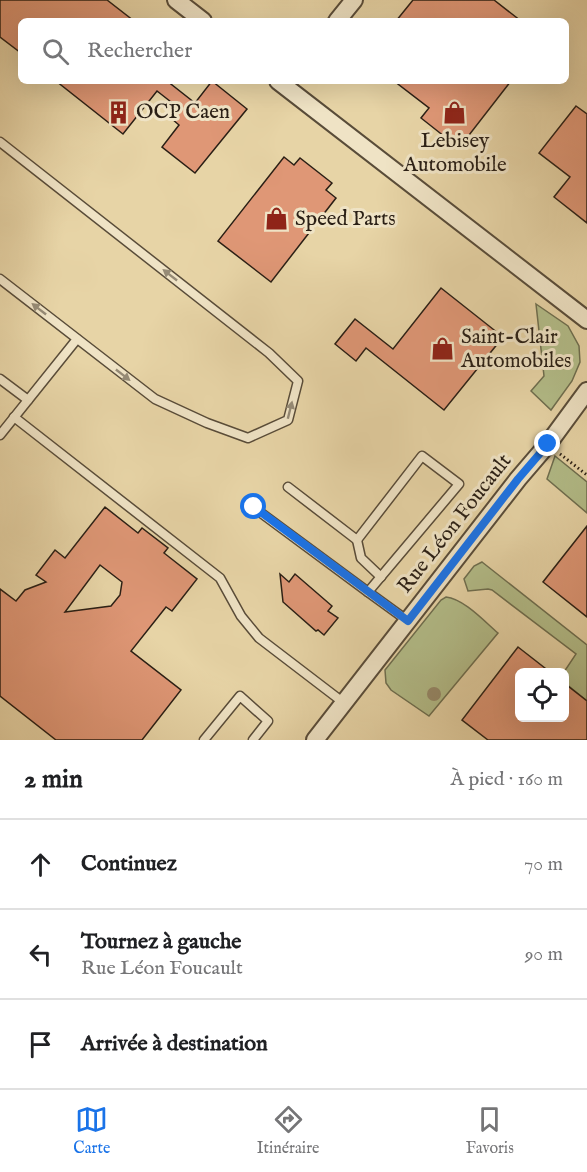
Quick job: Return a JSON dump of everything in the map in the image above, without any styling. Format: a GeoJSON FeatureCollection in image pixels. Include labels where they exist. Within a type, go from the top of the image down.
{"type":"FeatureCollection","features":[{"type":"Feature","properties":{"kind":"street"},"geometry":{"type":"LineString","coordinates":[[176,0],[199,18]]}},
{"type":"Feature","properties":{"kind":"street"},"geometry":{"type":"LineString","coordinates":[[339,18],[354,0]]}},
{"type":"Feature","properties":{"kind":"street"},"geometry":{"type":"LineString","coordinates":[[285,84],[587,320]]}},
{"type":"Feature","properties":{"kind":"street","name":"Rue Léon Foucault"},"geometry":{"type":"LineString","coordinates":[[315,740],[587,392]]}},
{"type":"Feature","properties":{"kind":"lane"},"geometry":{"type":"LineString","coordinates":[[0,142],[269,353],[297,381],[288,420],[248,438],[207,423],[155,399],[0,279]]}},
{"type":"Feature","properties":{"kind":"lane"},"geometry":{"type":"LineString","coordinates":[[0,435],[77,339]]}},
{"type":"Feature","properties":{"kind":"lane"},"geometry":{"type":"LineString","coordinates":[[0,379],[28,400]]}},
{"type":"Feature","properties":{"kind":"lane"},"geometry":{"type":"LineString","coordinates":[[14,417],[220,578],[241,616],[259,638],[344,703]]}},
{"type":"Feature","properties":{"kind":"lane"},"geometry":{"type":"LineString","coordinates":[[357,540],[422,456],[459,484],[368,592]]}},
{"type":"Feature","properties":{"kind":"lane"},"geometry":{"type":"LineString","coordinates":[[288,487],[357,540],[361,558],[381,577]]}},
{"type":"Feature","properties":{"kind":"lane"},"geometry":{"type":"LineString","coordinates":[[254,507],[408,621]]}},
{"type":"Feature","properties":{"kind":"lane"},"geometry":{"type":"LineString","coordinates":[[204,740],[240,696],[268,721],[253,740]]}},
{"type":"Feature","properties":{"kind":"path"},"geometry":{"type":"LineString","coordinates":[[554,449],[587,475]]}},
{"type":"Feature","properties":{"kind":"green space"},"geometry":{"type":"Polygon","coordinates":[[[536,304],[568,326],[579,346],[580,362],[572,381],[551,410],[531,391],[544,376],[536,304]]]}},
{"type":"Feature","properties":{"kind":"green space"},"geometry":{"type":"Polygon","coordinates":[[[555,456],[587,482],[587,513],[547,479],[555,456]]]}},
{"type":"Feature","properties":{"kind":"green space"},"geometry":{"type":"Polygon","coordinates":[[[482,562],[587,645],[587,701],[569,686],[569,668],[567,668],[576,654],[492,590],[468,591],[464,579],[474,566],[482,562]]]}},
{"type":"Feature","properties":{"kind":"green space"},"geometry":{"type":"Polygon","coordinates":[[[446,597],[467,606],[498,633],[429,716],[391,690],[386,683],[385,670],[441,600],[446,597]]]}},
{"type":"Feature","properties":{"kind":"building"},"geometry":{"type":"Polygon","coordinates":[[[0,0],[107,0],[130,18],[18,18],[18,51],[0,37],[0,0]]]}},
{"type":"Feature","properties":{"kind":"building"},"geometry":{"type":"Polygon","coordinates":[[[413,0],[494,0],[517,18],[398,18],[413,0]]]}},
{"type":"Feature","properties":{"kind":"building"},"geometry":{"type":"Polygon","coordinates":[[[60,84],[171,84],[195,103],[210,84],[216,84],[247,109],[195,173],[162,147],[179,125],[172,119],[180,109],[157,91],[123,134],[60,84]]]}},
{"type":"Feature","properties":{"kind":"building","name":"Lebisey Automobile"},"geometry":{"type":"Polygon","coordinates":[[[398,84],[509,84],[459,148],[421,118],[429,108],[398,84]]]}},
{"type":"Feature","properties":{"kind":"building"},"geometry":{"type":"Polygon","coordinates":[[[576,106],[587,114],[587,223],[554,197],[570,177],[539,153],[576,106]]]}},
{"type":"Feature","properties":{"kind":"building","name":"Speed Parts"},"geometry":{"type":"Polygon","coordinates":[[[284,157],[294,165],[300,158],[332,183],[326,190],[336,198],[271,282],[218,241],[284,157]]]}},
{"type":"Feature","properties":{"kind":"building","name":"Saint-Clair Automobiles"},"geometry":{"type":"Polygon","coordinates":[[[441,288],[503,337],[444,410],[366,348],[356,361],[335,344],[355,319],[393,349],[441,288]]]}},
{"type":"Feature","properties":{"kind":"building"},"geometry":{"type":"Polygon","coordinates":[[[105,507],[138,533],[142,528],[168,548],[164,553],[197,579],[172,611],[166,607],[131,651],[181,690],[142,740],[56,740],[0,696],[0,589],[16,601],[25,590],[46,582],[36,575],[55,550],[65,558],[105,507]],[[100,565],[65,612],[111,606],[120,595],[122,582],[100,565]]]}},
{"type":"Feature","properties":{"kind":"building"},"geometry":{"type":"Polygon","coordinates":[[[587,526],[587,617],[543,582],[587,526]]]}},
{"type":"Feature","properties":{"kind":"building"},"geometry":{"type":"Polygon","coordinates":[[[280,574],[289,582],[295,574],[332,606],[328,611],[338,618],[324,635],[316,631],[283,602],[280,574]]]}},
{"type":"Feature","properties":{"kind":"building"},"geometry":{"type":"Polygon","coordinates":[[[518,647],[545,668],[515,668],[515,722],[569,722],[569,687],[587,701],[587,740],[488,740],[462,720],[518,647]]]}},
{"type":"Feature","properties":{"kind":"place","name":"OCP Caen"},"geometry":{"type":"Point","coordinates":[118,112]}},
{"type":"Feature","properties":{"kind":"place","name":"Lebisey Automobile"},"geometry":{"type":"Point","coordinates":[455,113]}},
{"type":"Feature","properties":{"kind":"place","name":"Speed Parts"},"geometry":{"type":"Point","coordinates":[277,219]}},
{"type":"Feature","properties":{"kind":"place","name":"Saint-Clair Automobiles"},"geometry":{"type":"Point","coordinates":[443,349]}},
{"type":"Feature","properties":{"kind":"route"},"geometry":{"type":"LineString","coordinates":[[254,507],[408,621],[518,479],[548,444]]}}]}
